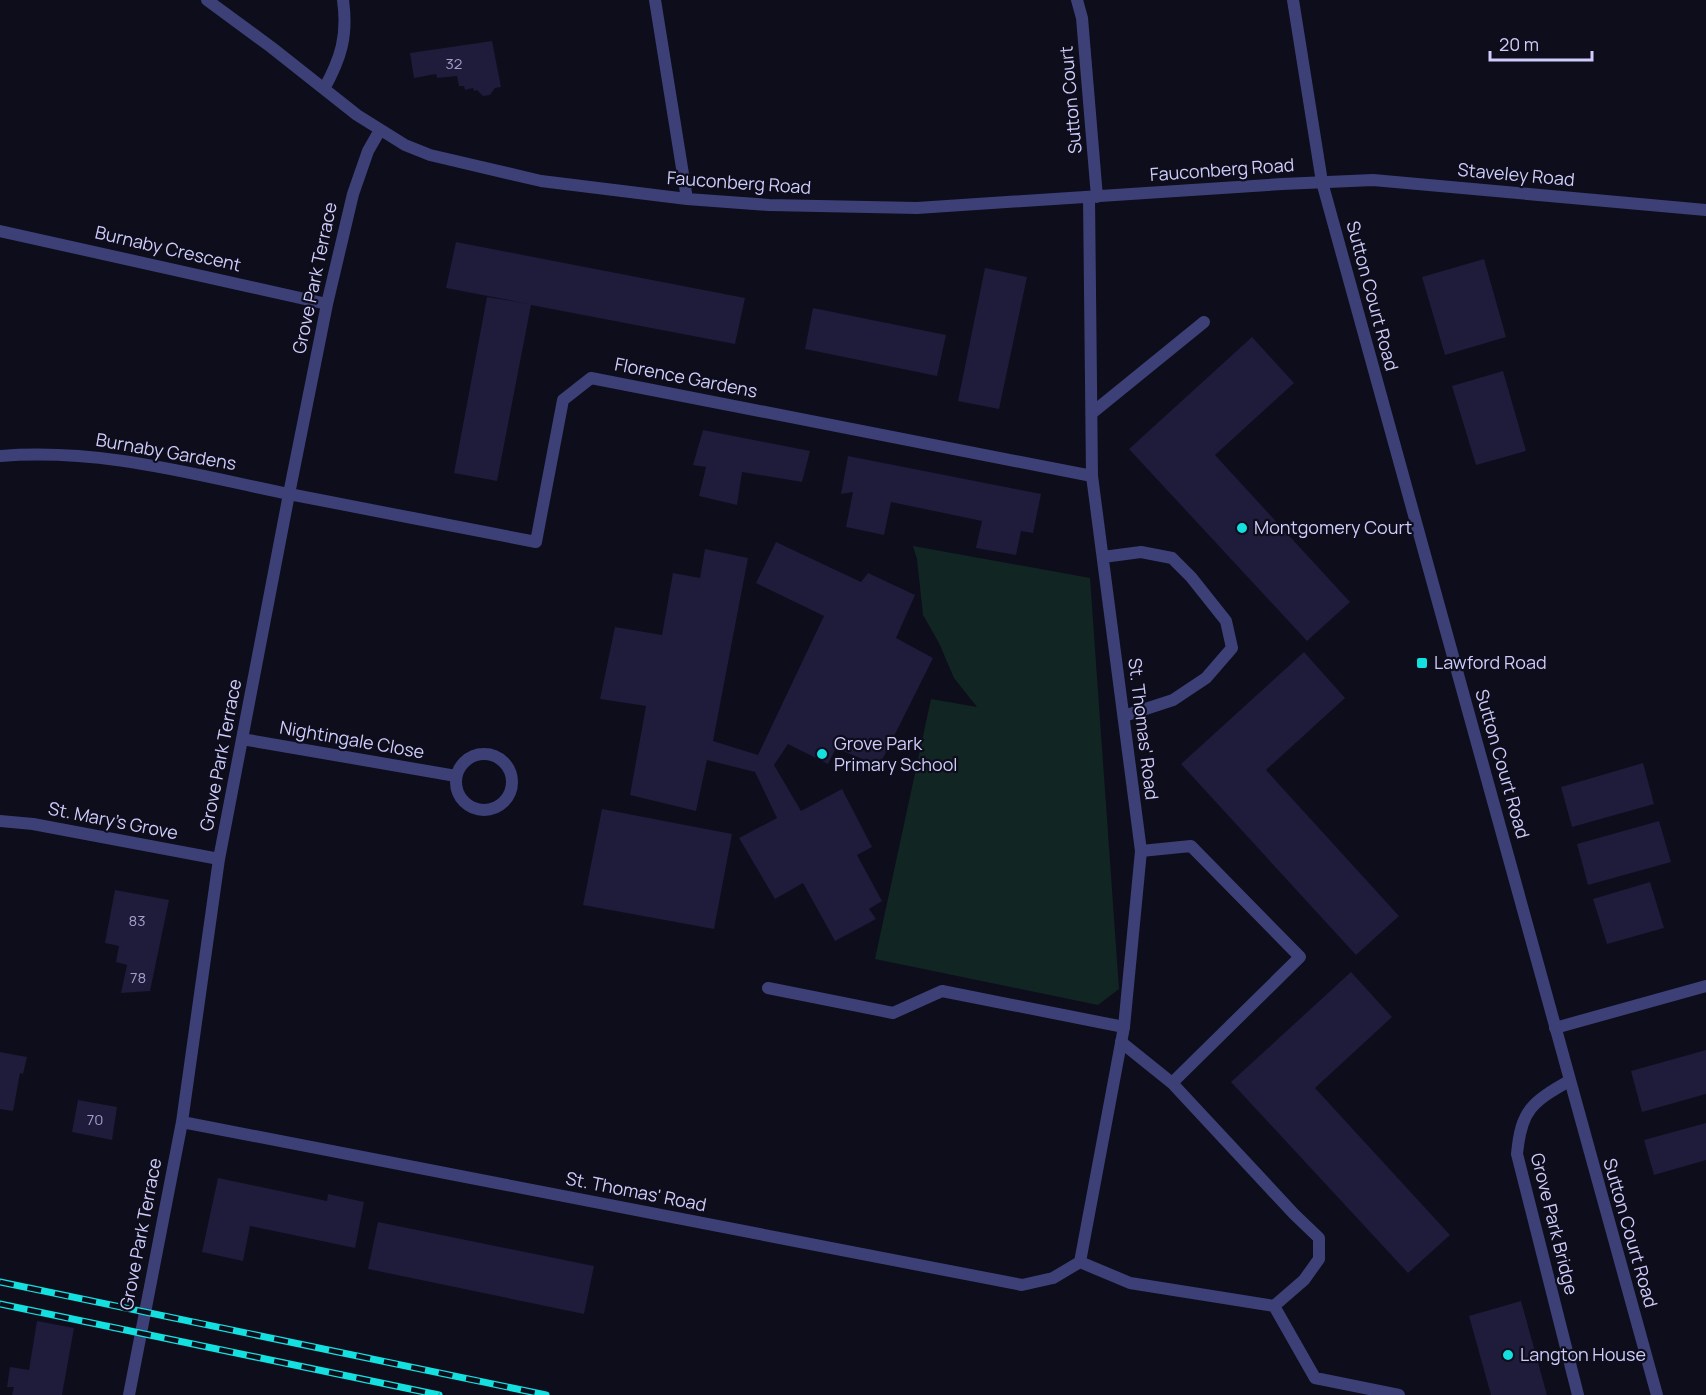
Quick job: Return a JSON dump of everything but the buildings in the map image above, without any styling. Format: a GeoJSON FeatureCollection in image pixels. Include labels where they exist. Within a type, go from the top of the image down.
{"type":"FeatureCollection","features":[{"type":"Feature","properties":{"kind":"street","name":"Fauconberg Road"},"geometry":{"type":"LineString","coordinates":[[207,0],[357,115],[405,145],[430,155],[541,181],[687,199],[769,205],[917,208],[1322,182]]}},
{"type":"Feature","properties":{"kind":"street"},"geometry":{"type":"LineString","coordinates":[[324,89],[338,64],[344,39],[346,19],[343,0]]}},
{"type":"Feature","properties":{"kind":"street"},"geometry":{"type":"LineString","coordinates":[[655,0],[687,199]]}},
{"type":"Feature","properties":{"kind":"street","name":"Sutton Court"},"geometry":{"type":"LineString","coordinates":[[1077,0],[1082,18],[1093,197]]}},
{"type":"Feature","properties":{"kind":"street","name":"Sutton Court Road"},"geometry":{"type":"LineString","coordinates":[[1293,0],[1322,182],[1657,1395]]}},
{"type":"Feature","properties":{"kind":"street","name":"Grove Park Terrace"},"geometry":{"type":"LineString","coordinates":[[129,1395],[182,1122],[219,859],[289,494],[327,304],[352,194],[368,151],[380,130]]}},
{"type":"Feature","properties":{"kind":"street","name":"Staveley Road"},"geometry":{"type":"LineString","coordinates":[[1322,182],[1373,180],[1706,210]]}},
{"type":"Feature","properties":{"kind":"street","name":"St. Thomas' Road"},"geometry":{"type":"LineString","coordinates":[[182,1122],[1022,1285],[1053,1278],[1080,1262],[1124,1027],[1141,851],[1092,476],[1093,197]]}},
{"type":"Feature","properties":{"kind":"street","name":"Burnaby Crescent"},"geometry":{"type":"LineString","coordinates":[[0,231],[327,304]]}},
{"type":"Feature","properties":{"kind":"street"},"geometry":{"type":"LineString","coordinates":[[1092,413],[1204,322]]}},
{"type":"Feature","properties":{"kind":"street","name":"Florence Gardens"},"geometry":{"type":"LineString","coordinates":[[289,494],[536,542],[563,400],[591,378],[1092,476]]}},
{"type":"Feature","properties":{"kind":"street","name":"Burnaby Gardens"},"geometry":{"type":"LineString","coordinates":[[0,456],[74,455],[136,462],[289,494]]}},
{"type":"Feature","properties":{"kind":"street"},"geometry":{"type":"LineString","coordinates":[[1103,557],[1141,552],[1172,558],[1191,577],[1226,621],[1232,648],[1206,678],[1173,700],[1124,716]]}},
{"type":"Feature","properties":{"kind":"street","name":"Nightingale Close"},"geometry":{"type":"LineString","coordinates":[[242,739],[456,776]]}},
{"type":"Feature","properties":{"kind":"street"},"geometry":{"type":"LineString","coordinates":[[490,754],[507,765],[513,780],[512,790],[503,804],[494,809],[484,811],[475,809],[466,804],[459,795],[455,785],[456,776],[466,760],[474,755],[490,754]]}},
{"type":"Feature","properties":{"kind":"street","name":"St. Mary's Grove"},"geometry":{"type":"LineString","coordinates":[[0,821],[33,824],[219,859]]}},
{"type":"Feature","properties":{"kind":"street"},"geometry":{"type":"LineString","coordinates":[[1141,851],[1191,846],[1300,957],[1172,1083]]}},
{"type":"Feature","properties":{"kind":"street"},"geometry":{"type":"LineString","coordinates":[[1555,1028],[1706,986]]}},
{"type":"Feature","properties":{"kind":"street"},"geometry":{"type":"LineString","coordinates":[[768,988],[893,1013],[942,991],[1124,1027]]}},
{"type":"Feature","properties":{"kind":"street"},"geometry":{"type":"LineString","coordinates":[[1080,1262],[1130,1283],[1274,1306],[1304,1280],[1319,1259],[1319,1238],[1172,1083],[1121,1042]]}},
{"type":"Feature","properties":{"kind":"street","name":"Grove Park Bridge"},"geometry":{"type":"LineString","coordinates":[[1569,1081],[1541,1097],[1526,1113],[1519,1135],[1517,1154],[1578,1395]]}},
{"type":"Feature","properties":{"kind":"street"},"geometry":{"type":"LineString","coordinates":[[1274,1306],[1315,1378],[1399,1395]]}},
{"type":"Feature","properties":{"kind":"green space"},"geometry":{"type":"Polygon","coordinates":[[[913,546],[1090,578],[1119,989],[1098,1005],[875,959],[931,699],[977,707],[954,678],[939,643],[923,615],[917,559],[913,546]]]}},
{"type":"Feature","properties":{"kind":"railway"},"geometry":{"type":"LineString","coordinates":[[0,1282],[546,1395]]}},
{"type":"Feature","properties":{"kind":"railway"},"geometry":{"type":"LineString","coordinates":[[0,1304],[439,1395]]}},
{"type":"Feature","properties":{"kind":"place","name":"Montgomery Court"},"geometry":{"type":"Point","coordinates":[1242,528]}},
{"type":"Feature","properties":{"kind":"place","name":"Lawford Road"},"geometry":{"type":"Point","coordinates":[1422,663]}},
{"type":"Feature","properties":{"kind":"place","name":"Grove Park Primary School"},"geometry":{"type":"Point","coordinates":[822,754]}},
{"type":"Feature","properties":{"kind":"place","name":"Langton House"},"geometry":{"type":"Point","coordinates":[1508,1355]}}]}
